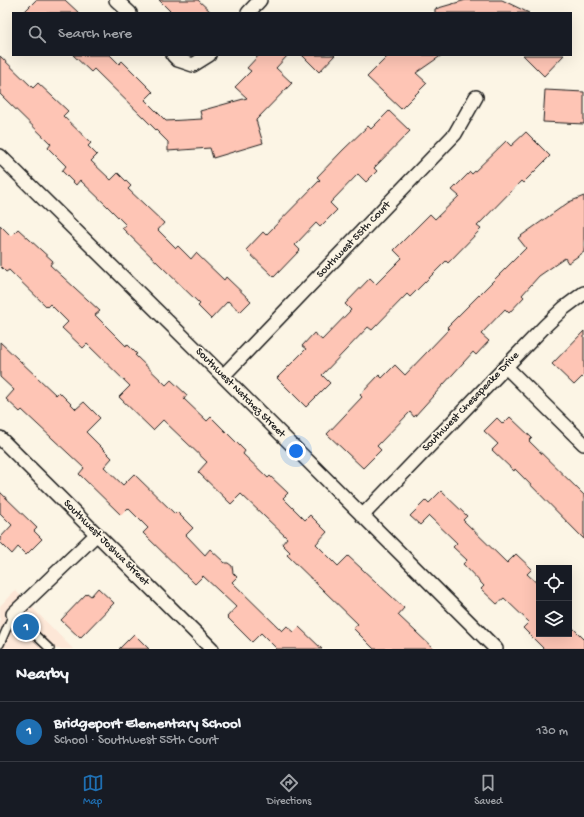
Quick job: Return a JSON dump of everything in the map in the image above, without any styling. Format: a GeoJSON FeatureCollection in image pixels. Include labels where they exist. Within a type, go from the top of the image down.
{"type":"FeatureCollection","features":[{"type":"Feature","properties":{"kind":"street"},"geometry":{"type":"LineString","coordinates":[[116,0],[129,12]]}},
{"type":"Feature","properties":{"kind":"street"},"geometry":{"type":"LineString","coordinates":[[249,12],[260,0]]}},
{"type":"Feature","properties":{"kind":"street"},"geometry":{"type":"LineString","coordinates":[[174,56],[178,60],[193,65],[207,56]]}},
{"type":"Feature","properties":{"kind":"street","name":"Southwest 55th Court"},"geometry":{"type":"LineString","coordinates":[[223,376],[455,134],[476,97]]}},
{"type":"Feature","properties":{"kind":"street","name":"Southwest Natchez Street"},"geometry":{"type":"LineString","coordinates":[[2,164],[223,376],[496,649]]}},
{"type":"Feature","properties":{"kind":"street","name":"Southwest Chesapeake Drive"},"geometry":{"type":"LineString","coordinates":[[362,516],[554,317],[584,292]]}},
{"type":"Feature","properties":{"kind":"street"},"geometry":{"type":"LineString","coordinates":[[506,367],[584,444]]}},
{"type":"Feature","properties":{"kind":"street","name":"Southwest Joshua Street"},"geometry":{"type":"LineString","coordinates":[[0,438],[212,649]]}},
{"type":"Feature","properties":{"kind":"street"},"geometry":{"type":"LineString","coordinates":[[14,614],[97,534]]}},
{"type":"Feature","properties":{"kind":"lane"},"geometry":{"type":"LineString","coordinates":[[0,644],[14,614],[50,649]]}},
{"type":"Feature","properties":{"kind":"shaded area"},"geometry":{"type":"Polygon","coordinates":[[[15,590],[73,649],[0,649],[0,606],[15,590]]]}},
{"type":"Feature","properties":{"kind":"building"},"geometry":{"type":"Polygon","coordinates":[[[36,0],[65,0],[78,12],[24,12],[36,0]]]}},
{"type":"Feature","properties":{"kind":"building"},"geometry":{"type":"Polygon","coordinates":[[[159,0],[198,0],[211,12],[171,12],[159,0]]]}},
{"type":"Feature","properties":{"kind":"building"},"geometry":{"type":"Polygon","coordinates":[[[466,0],[502,0],[527,12],[435,12],[435,9],[466,0]]]}},
{"type":"Feature","properties":{"kind":"building"},"geometry":{"type":"Polygon","coordinates":[[[0,56],[33,88],[38,83],[68,111],[63,116],[91,143],[88,146],[97,155],[91,161],[111,180],[118,173],[131,186],[128,189],[164,223],[158,230],[176,248],[178,246],[191,259],[196,253],[224,280],[226,277],[251,301],[240,312],[228,301],[211,319],[198,306],[200,304],[122,228],[126,225],[107,206],[80,180],[76,185],[62,171],[66,166],[48,148],[51,144],[0,94],[0,56]]]}},
{"type":"Feature","properties":{"kind":"building"},"geometry":{"type":"Polygon","coordinates":[[[74,56],[111,56],[119,64],[122,61],[153,92],[145,100],[166,121],[202,119],[200,111],[247,98],[235,87],[251,71],[247,68],[258,56],[287,56],[276,68],[292,83],[256,120],[263,143],[213,158],[210,148],[168,151],[168,142],[94,69],[91,72],[74,56]]]}},
{"type":"Feature","properties":{"kind":"building"},"geometry":{"type":"Polygon","coordinates":[[[303,56],[334,56],[319,72],[303,56]]]}},
{"type":"Feature","properties":{"kind":"building"},"geometry":{"type":"Polygon","coordinates":[[[388,56],[441,56],[416,73],[427,83],[401,109],[367,77],[388,56]]]}},
{"type":"Feature","properties":{"kind":"building"},"geometry":{"type":"Polygon","coordinates":[[[524,56],[563,56],[544,76],[524,56]]]}},
{"type":"Feature","properties":{"kind":"building"},"geometry":{"type":"Polygon","coordinates":[[[545,90],[584,92],[584,124],[543,122],[545,90]]]}},
{"type":"Feature","properties":{"kind":"building"},"geometry":{"type":"Polygon","coordinates":[[[389,111],[410,131],[374,168],[377,171],[366,182],[358,174],[330,203],[337,210],[320,227],[316,223],[295,245],[300,250],[274,277],[246,250],[263,232],[266,235],[320,180],[317,177],[343,150],[368,126],[371,129],[389,111]]]}},
{"type":"Feature","properties":{"kind":"building"},"geometry":{"type":"Polygon","coordinates":[[[526,132],[550,156],[523,183],[521,181],[477,226],[481,229],[448,263],[446,261],[410,297],[407,294],[372,330],[368,327],[322,375],[330,383],[306,407],[277,378],[306,349],[302,346],[314,333],[322,340],[351,310],[345,304],[370,278],[376,284],[402,258],[394,250],[430,214],[435,219],[459,196],[452,190],[470,172],[472,174],[506,141],[511,146],[526,132]]]}},
{"type":"Feature","properties":{"kind":"building"},"geometry":{"type":"Polygon","coordinates":[[[584,196],[584,252],[568,263],[565,258],[539,276],[522,295],[524,297],[509,313],[505,309],[481,334],[489,341],[476,355],[473,352],[414,417],[410,412],[377,446],[381,450],[363,468],[327,434],[362,397],[360,395],[379,375],[382,378],[395,365],[405,375],[449,329],[447,327],[526,248],[518,238],[569,202],[584,196]]]}},
{"type":"Feature","properties":{"kind":"building"},"geometry":{"type":"Polygon","coordinates":[[[0,225],[11,236],[18,229],[53,261],[50,265],[100,311],[95,315],[126,346],[127,344],[137,354],[135,355],[166,385],[171,380],[187,395],[184,399],[207,421],[211,417],[245,451],[243,454],[268,478],[270,476],[288,493],[283,498],[305,520],[310,515],[327,532],[316,544],[338,566],[348,556],[404,608],[398,615],[434,649],[374,649],[353,628],[358,624],[287,555],[290,552],[282,544],[287,538],[241,494],[231,504],[198,472],[207,462],[163,420],[153,430],[119,397],[130,386],[87,344],[83,348],[62,328],[68,322],[50,304],[47,307],[9,270],[6,272],[0,266],[0,225]]]}},
{"type":"Feature","properties":{"kind":"building"},"geometry":{"type":"Polygon","coordinates":[[[584,331],[584,375],[574,385],[552,364],[584,331]]]}},
{"type":"Feature","properties":{"kind":"building"},"geometry":{"type":"Polygon","coordinates":[[[0,342],[56,395],[59,392],[76,409],[84,402],[100,418],[86,432],[112,458],[104,467],[123,485],[134,474],[175,514],[177,512],[193,528],[186,535],[205,555],[210,549],[225,563],[232,566],[233,573],[237,577],[232,582],[282,631],[287,626],[294,632],[299,627],[322,649],[277,649],[261,633],[252,642],[227,617],[236,607],[203,576],[195,584],[143,533],[148,528],[128,508],[121,515],[79,474],[84,468],[22,410],[20,412],[6,399],[14,390],[0,377],[0,342]]]}},
{"type":"Feature","properties":{"kind":"building"},"geometry":{"type":"Polygon","coordinates":[[[510,417],[532,438],[529,441],[584,495],[584,539],[515,469],[514,471],[492,450],[498,444],[484,431],[497,418],[503,424],[510,417]]]}},
{"type":"Feature","properties":{"kind":"building"},"geometry":{"type":"Polygon","coordinates":[[[441,491],[467,516],[463,520],[507,563],[516,554],[532,569],[527,574],[536,582],[536,637],[572,637],[572,627],[584,639],[584,649],[544,649],[523,628],[529,622],[504,598],[497,604],[481,589],[484,586],[463,564],[467,560],[453,547],[457,543],[429,516],[420,525],[410,516],[426,500],[429,503],[441,491]]]}},
{"type":"Feature","properties":{"kind":"building"},"geometry":{"type":"Polygon","coordinates":[[[0,492],[37,528],[34,531],[42,539],[26,555],[18,547],[12,554],[0,542],[0,538],[12,525],[0,513],[0,492]]]}},
{"type":"Feature","properties":{"kind":"building"},"geometry":{"type":"Polygon","coordinates":[[[98,588],[114,603],[80,638],[61,620],[87,593],[91,596],[98,588]]]}},
{"type":"Feature","properties":{"kind":"building"},"geometry":{"type":"Polygon","coordinates":[[[134,634],[149,649],[119,649],[134,634]]]}},
{"type":"Feature","properties":{"kind":"place","name":"Bridgeport Elementary School"},"geometry":{"type":"Point","coordinates":[26,627]}}]}
